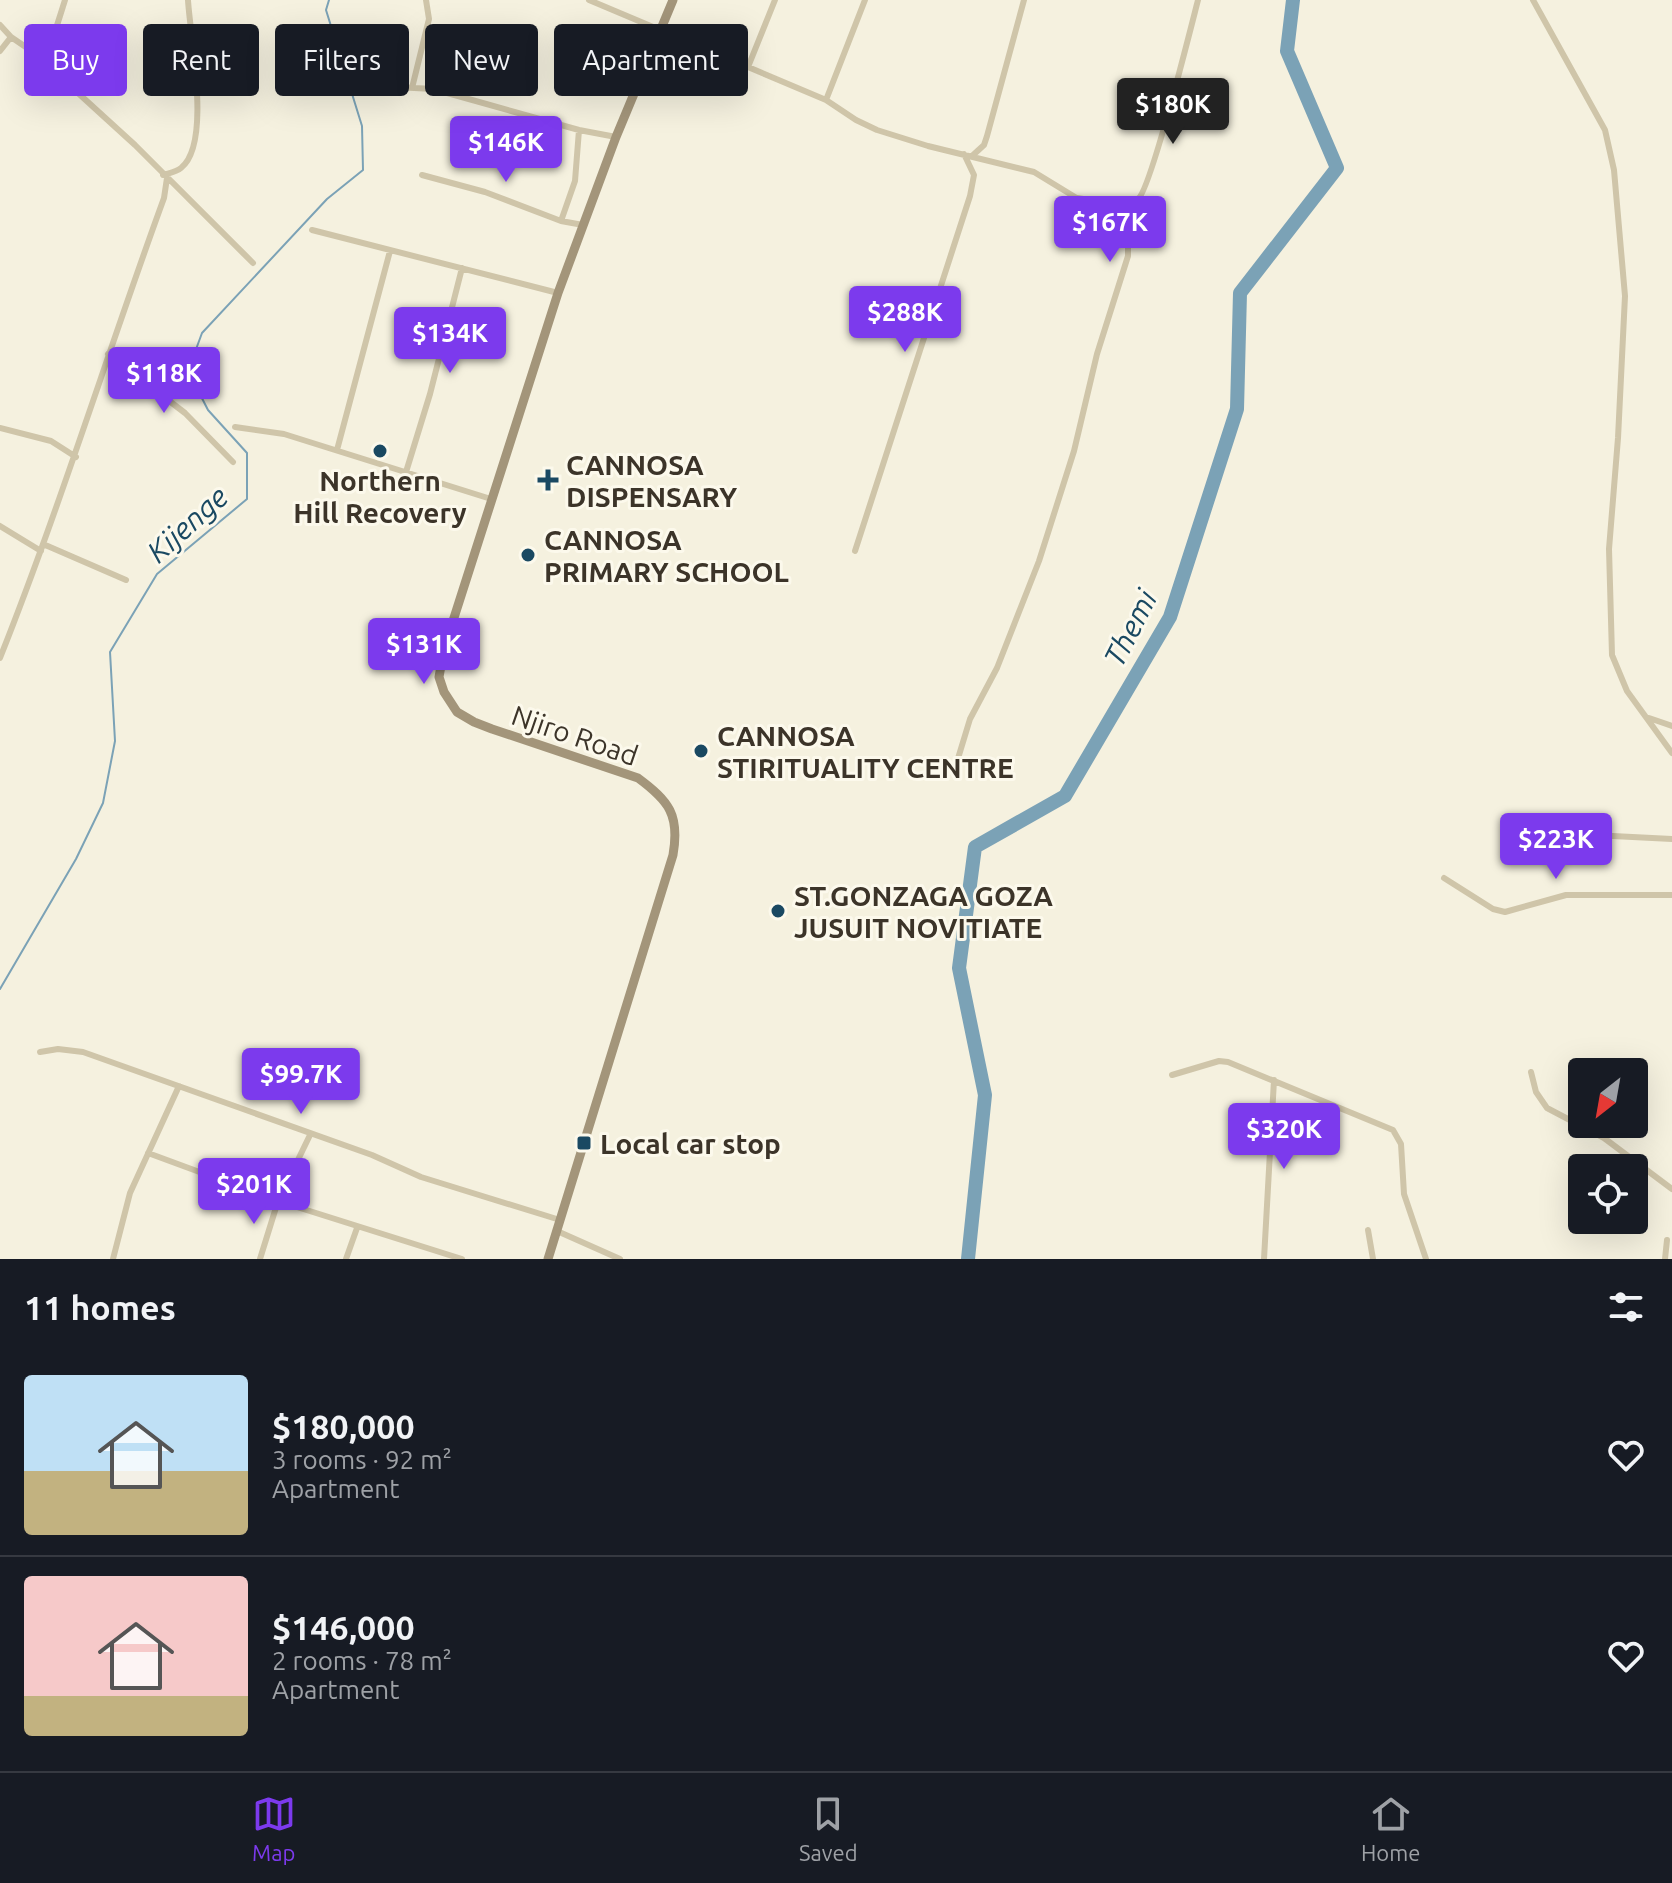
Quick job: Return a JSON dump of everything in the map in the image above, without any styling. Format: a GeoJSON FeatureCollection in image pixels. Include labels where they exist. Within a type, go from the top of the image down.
{"type":"FeatureCollection","features":[{"type":"Feature","properties":{"kind":"street"},"geometry":{"type":"LineString","coordinates":[[57,24],[65,0]]}},
{"type":"Feature","properties":{"kind":"street"},"geometry":{"type":"LineString","coordinates":[[165,177],[181,169],[186,162],[197,127],[198,96],[188,0]]}},
{"type":"Feature","properties":{"kind":"street"},"geometry":{"type":"LineString","coordinates":[[412,88],[429,19],[426,0]]}},
{"type":"Feature","properties":{"kind":"street"},"geometry":{"type":"LineString","coordinates":[[589,0],[652,24]]}},
{"type":"Feature","properties":{"kind":"street","name":"Njiro Road"},"geometry":{"type":"LineString","coordinates":[[664,24],[673,0]]}},
{"type":"Feature","properties":{"kind":"street"},"geometry":{"type":"LineString","coordinates":[[775,0],[748,67],[826,100],[877,130],[1034,172],[1111,219],[1128,241],[1128,256],[1097,354],[1074,451],[1039,561],[997,668],[970,719],[956,765]]}},
{"type":"Feature","properties":{"kind":"street"},"geometry":{"type":"LineString","coordinates":[[826,100],[865,0]]}},
{"type":"Feature","properties":{"kind":"street"},"geometry":{"type":"LineString","coordinates":[[968,155],[984,145],[1024,0]]}},
{"type":"Feature","properties":{"kind":"street"},"geometry":{"type":"LineString","coordinates":[[1074,197],[1122,203],[1141,196],[1198,0]]}},
{"type":"Feature","properties":{"kind":"street"},"geometry":{"type":"LineString","coordinates":[[1533,0],[1605,130],[1614,170],[1625,319],[1609,549],[1612,655],[1627,691],[1672,753]]}},
{"type":"Feature","properties":{"kind":"street"},"geometry":{"type":"LineString","coordinates":[[0,25],[24,47]]}},
{"type":"Feature","properties":{"kind":"street"},"geometry":{"type":"LineString","coordinates":[[0,51],[11,37]]}},
{"type":"Feature","properties":{"kind":"street"},"geometry":{"type":"LineString","coordinates":[[409,88],[452,93],[579,130],[616,137]]}},
{"type":"Feature","properties":{"kind":"street"},"geometry":{"type":"LineString","coordinates":[[81,96],[135,145],[253,263]]}},
{"type":"Feature","properties":{"kind":"street","name":"Njiro Road"},"geometry":{"type":"LineString","coordinates":[[548,1259],[673,855],[676,825],[669,806],[638,778],[474,722],[457,712],[439,677],[444,649],[558,293],[633,96]]}},
{"type":"Feature","properties":{"kind":"street"},"geometry":{"type":"LineString","coordinates":[[561,221],[575,181],[579,130]]}},
{"type":"Feature","properties":{"kind":"street"},"geometry":{"type":"LineString","coordinates":[[855,551],[966,211],[974,175],[968,155]]}},
{"type":"Feature","properties":{"kind":"street"},"geometry":{"type":"LineString","coordinates":[[422,175],[485,192],[561,221],[583,225]]}},
{"type":"Feature","properties":{"kind":"street"},"geometry":{"type":"LineString","coordinates":[[0,658],[76,457],[108,354],[164,198],[165,177]]}},
{"type":"Feature","properties":{"kind":"street"},"geometry":{"type":"LineString","coordinates":[[312,230],[558,293]]}},
{"type":"Feature","properties":{"kind":"street"},"geometry":{"type":"LineString","coordinates":[[337,450],[390,251]]}},
{"type":"Feature","properties":{"kind":"street"},"geometry":{"type":"LineString","coordinates":[[406,472],[430,394],[462,268]]}},
{"type":"Feature","properties":{"kind":"street"},"geometry":{"type":"LineString","coordinates":[[108,354],[185,413],[233,462]]}},
{"type":"Feature","properties":{"kind":"street"},"geometry":{"type":"LineString","coordinates":[[235,427],[284,434],[491,499]]}},
{"type":"Feature","properties":{"kind":"street"},"geometry":{"type":"LineString","coordinates":[[0,428],[51,441],[76,457]]}},
{"type":"Feature","properties":{"kind":"street"},"geometry":{"type":"LineString","coordinates":[[0,526],[42,547],[126,580]]}},
{"type":"Feature","properties":{"kind":"street"},"geometry":{"type":"LineString","coordinates":[[1647,718],[1672,726]]}},
{"type":"Feature","properties":{"kind":"street"},"geometry":{"type":"LineString","coordinates":[[1538,828],[1593,835],[1672,839]]}},
{"type":"Feature","properties":{"kind":"street"},"geometry":{"type":"LineString","coordinates":[[1444,878],[1493,909],[1505,912],[1566,895],[1672,895]]}},
{"type":"Feature","properties":{"kind":"street"},"geometry":{"type":"LineString","coordinates":[[40,1052],[58,1049],[83,1052],[372,1155],[466,1192],[560,1220]]}},
{"type":"Feature","properties":{"kind":"street"},"geometry":{"type":"LineString","coordinates":[[1172,1075],[1219,1061],[1228,1062],[1375,1121],[1398,1135],[1404,1194],[1426,1259]]}},
{"type":"Feature","properties":{"kind":"street"},"geometry":{"type":"LineString","coordinates":[[1531,1072],[1536,1092],[1547,1108],[1604,1138],[1672,1189]]}},
{"type":"Feature","properties":{"kind":"street"},"geometry":{"type":"LineString","coordinates":[[1264,1259],[1274,1080]]}},
{"type":"Feature","properties":{"kind":"street"},"geometry":{"type":"LineString","coordinates":[[113,1259],[130,1193],[179,1086]]}},
{"type":"Feature","properties":{"kind":"street"},"geometry":{"type":"LineString","coordinates":[[260,1259],[278,1201],[310,1135]]}},
{"type":"Feature","properties":{"kind":"street"},"geometry":{"type":"LineString","coordinates":[[148,1153],[357,1228],[462,1259]]}},
{"type":"Feature","properties":{"kind":"street"},"geometry":{"type":"LineString","coordinates":[[346,1259],[357,1228]]}},
{"type":"Feature","properties":{"kind":"street"},"geometry":{"type":"LineString","coordinates":[[1368,1230],[1373,1259]]}},
{"type":"Feature","properties":{"kind":"street"},"geometry":{"type":"LineString","coordinates":[[557,1231],[620,1259]]}},
{"type":"Feature","properties":{"kind":"street"},"geometry":{"type":"LineString","coordinates":[[1665,1259],[1667,1240]]}},
{"type":"Feature","properties":{"kind":"street"},"geometry":{"type":"LineString","coordinates":[[424,1259],[426,1250]]}},
{"type":"Feature","properties":{"kind":"waterway","name":"Kijenge"},"geometry":{"type":"LineString","coordinates":[[0,989],[76,859],[103,803],[115,741],[110,652],[157,574],[247,499],[247,453],[208,410],[188,371],[202,333],[327,199],[363,170],[362,126],[326,10],[329,0]]}},
{"type":"Feature","properties":{"kind":"waterway","name":"Themi"},"geometry":{"type":"LineString","coordinates":[[968,1259],[985,1095],[959,968],[975,847],[1065,796],[1170,617],[1237,409],[1240,293],[1337,168],[1287,51],[1293,0]]}},
{"type":"Feature","properties":{"kind":"place","name":"Northern Hill Recovery"},"geometry":{"type":"Point","coordinates":[380,451]}},
{"type":"Feature","properties":{"kind":"place","name":"CANNOSA DISPENSARY"},"geometry":{"type":"Point","coordinates":[548,480]}},
{"type":"Feature","properties":{"kind":"place","name":"CANNOSA PRIMARY SCHOOL"},"geometry":{"type":"Point","coordinates":[528,555]}},
{"type":"Feature","properties":{"kind":"place","name":"CANNOSA STIRITUALITY CENTRE"},"geometry":{"type":"Point","coordinates":[701,751]}},
{"type":"Feature","properties":{"kind":"place","name":"ST.GONZAGA GOZA JUSUIT NOVITIATE"},"geometry":{"type":"Point","coordinates":[778,911]}},
{"type":"Feature","properties":{"kind":"place","name":"Local car stop"},"geometry":{"type":"Point","coordinates":[584,1143]}}]}
